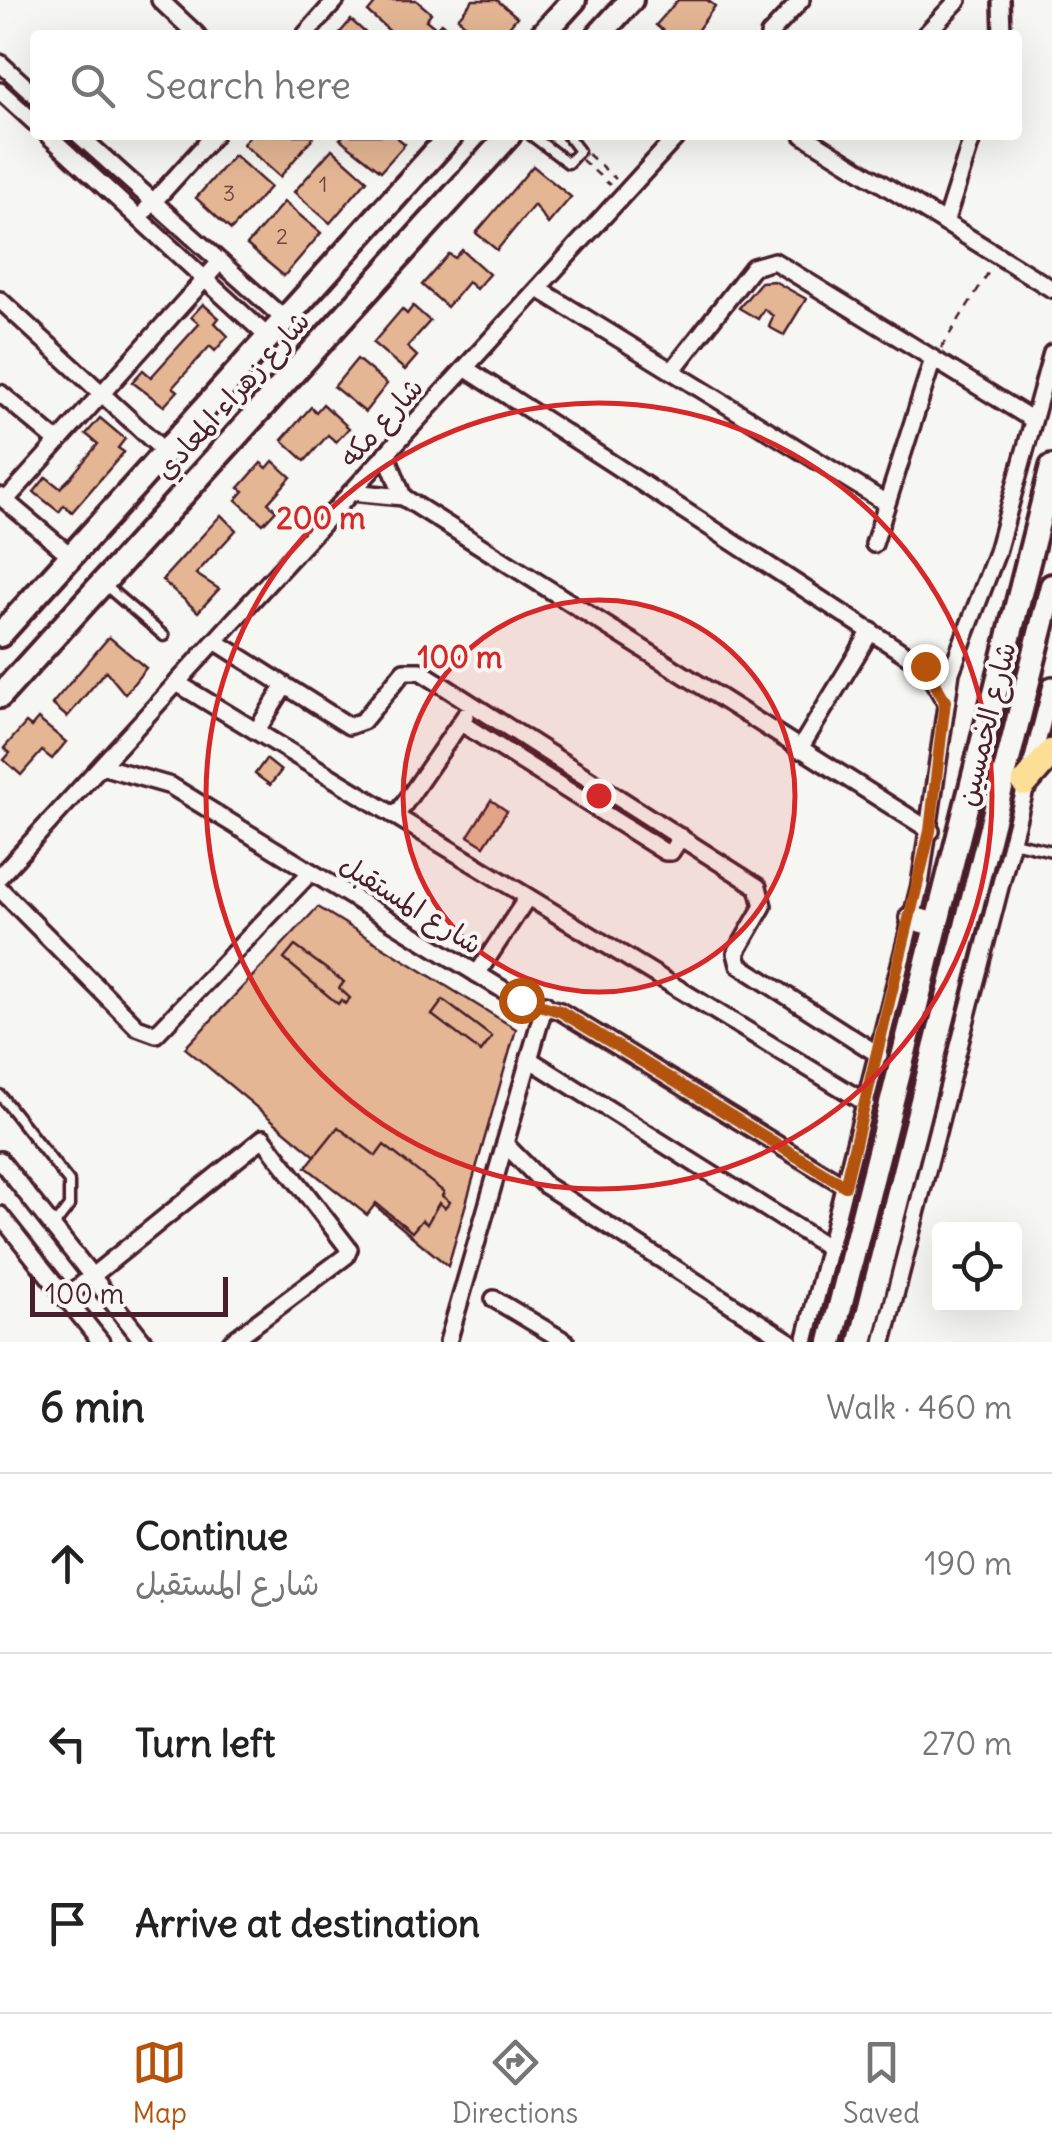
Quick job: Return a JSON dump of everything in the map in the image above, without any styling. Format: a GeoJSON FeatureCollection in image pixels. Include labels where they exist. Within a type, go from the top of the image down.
{"type":"FeatureCollection","features":[{"type":"Feature","properties":{"kind":"main road"},"geometry":{"type":"LineString","coordinates":[[547,30],[574,0]]}},
{"type":"Feature","properties":{"kind":"main road"},"geometry":{"type":"LineString","coordinates":[[604,30],[631,0]]}},
{"type":"Feature","properties":{"kind":"main road","name":"شارع زهراء المعادي"},"geometry":{"type":"LineString","coordinates":[[0,636],[446,140]]}},
{"type":"Feature","properties":{"kind":"main road","name":"شارع زهراء المعادي"},"geometry":{"type":"LineString","coordinates":[[0,696],[504,140]]}},
{"type":"Feature","properties":{"kind":"main road","name":"شارع الخمسين"},"geometry":{"type":"LineString","coordinates":[[830,1342],[1047,506],[1052,467]]}},
{"type":"Feature","properties":{"kind":"main road","name":"شارع الخمسين"},"geometry":{"type":"LineString","coordinates":[[860,1342],[1001,849],[1052,586]]}},
{"type":"Feature","properties":{"kind":"main road"},"geometry":{"type":"LineString","coordinates":[[1025,783],[1052,752]]}},
{"type":"Feature","properties":{"kind":"main road"},"geometry":{"type":"LineString","coordinates":[[912,918],[936,925]]}},
{"type":"Feature","properties":{"kind":"street"},"geometry":{"type":"LineString","coordinates":[[160,0],[192,30]]}},
{"type":"Feature","properties":{"kind":"street"},"geometry":{"type":"LineString","coordinates":[[309,30],[336,0]]}},
{"type":"Feature","properties":{"kind":"street"},"geometry":{"type":"LineString","coordinates":[[774,30],[801,0]]}},
{"type":"Feature","properties":{"kind":"street"},"geometry":{"type":"LineString","coordinates":[[930,30],[958,0]]}},
{"type":"Feature","properties":{"kind":"street"},"geometry":{"type":"LineString","coordinates":[[1001,0],[1002,30]]}},
{"type":"Feature","properties":{"kind":"street"},"geometry":{"type":"LineString","coordinates":[[0,63],[30,90]]}},
{"type":"Feature","properties":{"kind":"street"},"geometry":{"type":"LineString","coordinates":[[0,91],[30,118]]}},
{"type":"Feature","properties":{"kind":"street"},"geometry":{"type":"LineString","coordinates":[[53,140],[268,336]]}},
{"type":"Feature","properties":{"kind":"street"},"geometry":{"type":"LineString","coordinates":[[85,140],[284,319]]}},
{"type":"Feature","properties":{"kind":"street"},"geometry":{"type":"LineString","coordinates":[[139,218],[209,140]]}},
{"type":"Feature","properties":{"kind":"street","name":"شارع مكه"},"geometry":{"type":"LineString","coordinates":[[0,876],[674,140]]}},
{"type":"Feature","properties":{"kind":"street"},"geometry":{"type":"LineString","coordinates":[[945,223],[970,140]]}},
{"type":"Feature","properties":{"kind":"street"},"geometry":{"type":"LineString","coordinates":[[826,141],[945,223],[1052,289]]}},
{"type":"Feature","properties":{"kind":"street"},"geometry":{"type":"LineString","coordinates":[[672,371],[753,266],[764,261],[777,263],[1033,420]]}},
{"type":"Feature","properties":{"kind":"street"},"geometry":{"type":"LineString","coordinates":[[72,556],[3,498],[220,262]]}},
{"type":"Feature","properties":{"kind":"street"},"geometry":{"type":"LineString","coordinates":[[540,290],[886,503]]}},
{"type":"Feature","properties":{"kind":"street"},"geometry":{"type":"LineString","coordinates":[[0,300],[164,451]]}},
{"type":"Feature","properties":{"kind":"street"},"geometry":{"type":"LineString","coordinates":[[806,1342],[912,918],[930,831],[945,701],[960,644],[997,552],[1052,353]]}},
{"type":"Feature","properties":{"kind":"street"},"geometry":{"type":"LineString","coordinates":[[874,544],[933,360]]}},
{"type":"Feature","properties":{"kind":"street"},"geometry":{"type":"LineString","coordinates":[[465,368],[925,666],[945,701]]}},
{"type":"Feature","properties":{"kind":"street"},"geometry":{"type":"LineString","coordinates":[[0,393],[57,440]]}},
{"type":"Feature","properties":{"kind":"street"},"geometry":{"type":"LineString","coordinates":[[386,453],[402,498]]}},
{"type":"Feature","properties":{"kind":"street"},"geometry":{"type":"LineString","coordinates":[[351,492],[402,498],[930,831]]}},
{"type":"Feature","properties":{"kind":"street"},"geometry":{"type":"LineString","coordinates":[[798,750],[870,631]]}},
{"type":"Feature","properties":{"kind":"street"},"geometry":{"type":"LineString","coordinates":[[215,641],[348,726],[363,721],[401,674],[412,669],[473,705],[762,890],[764,906],[736,953],[741,968],[878,1055]]}},
{"type":"Feature","properties":{"kind":"street"},"geometry":{"type":"LineString","coordinates":[[925,666],[960,644]]}},
{"type":"Feature","properties":{"kind":"street"},"geometry":{"type":"LineString","coordinates":[[177,683],[866,1103]]}},
{"type":"Feature","properties":{"kind":"street"},"geometry":{"type":"LineString","coordinates":[[257,730],[284,687]]}},
{"type":"Feature","properties":{"kind":"street"},"geometry":{"type":"LineString","coordinates":[[883,1342],[1001,849],[1050,695]]}},
{"type":"Feature","properties":{"kind":"street"},"geometry":{"type":"LineString","coordinates":[[396,816],[473,705]]}},
{"type":"Feature","properties":{"kind":"street"},"geometry":{"type":"LineString","coordinates":[[461,722],[664,852],[671,852],[681,838]]}},
{"type":"Feature","properties":{"kind":"street","name":"شارع المستقبل"},"geometry":{"type":"LineString","coordinates":[[101,766],[171,786],[515,997],[544,1004],[845,1186]]}},
{"type":"Feature","properties":{"kind":"street"},"geometry":{"type":"LineString","coordinates":[[0,889],[137,1027],[156,1034],[311,872]]}},
{"type":"Feature","properties":{"kind":"street"},"geometry":{"type":"LineString","coordinates":[[477,974],[527,898]]}},
{"type":"Feature","properties":{"kind":"street"},"geometry":{"type":"LineString","coordinates":[[448,1342],[544,1004]]}},
{"type":"Feature","properties":{"kind":"street"},"geometry":{"type":"LineString","coordinates":[[529,1060],[829,1248]]}},
{"type":"Feature","properties":{"kind":"street"},"geometry":{"type":"LineString","coordinates":[[66,1298],[258,1138],[267,1140],[349,1249],[346,1256],[232,1342]]}},
{"type":"Feature","properties":{"kind":"street"},"geometry":{"type":"LineString","coordinates":[[505,1144],[545,1186],[790,1342]]}},
{"type":"Feature","properties":{"kind":"street"},"geometry":{"type":"LineString","coordinates":[[0,1160],[144,1342]]}},
{"type":"Feature","properties":{"kind":"street"},"geometry":{"type":"LineString","coordinates":[[0,1216],[101,1342]]}},
{"type":"Feature","properties":{"kind":"street"},"geometry":{"type":"LineString","coordinates":[[48,1276],[76,1256]]}},
{"type":"Feature","properties":{"kind":"street"},"geometry":{"type":"LineString","coordinates":[[494,1299],[566,1342]]}},
{"type":"Feature","properties":{"kind":"lane"},"geometry":{"type":"LineString","coordinates":[[537,140],[560,161],[572,162],[579,154],[570,140]]}},
{"type":"Feature","properties":{"kind":"lane"},"geometry":{"type":"LineString","coordinates":[[102,582],[164,636]]}},
{"type":"Feature","properties":{"kind":"lane"},"geometry":{"type":"LineString","coordinates":[[1001,849],[1050,851],[1052,838]]}},
{"type":"Feature","properties":{"kind":"lane"},"geometry":{"type":"LineString","coordinates":[[0,1095],[70,1182],[68,1206],[53,1227]]}},
{"type":"Feature","properties":{"kind":"path"},"geometry":{"type":"LineString","coordinates":[[579,154],[614,177]]}},
{"type":"Feature","properties":{"kind":"path"},"geometry":{"type":"LineString","coordinates":[[579,154],[608,184]]}},
{"type":"Feature","properties":{"kind":"path"},"geometry":{"type":"LineString","coordinates":[[933,360],[999,256]]}},
{"type":"Feature","properties":{"kind":"building"},"geometry":{"type":"Polygon","coordinates":[[[378,0],[416,0],[431,13],[426,20],[436,28],[441,23],[449,30],[388,30],[368,12],[378,0]]]}},
{"type":"Feature","properties":{"kind":"building"},"geometry":{"type":"Polygon","coordinates":[[[473,0],[497,0],[517,17],[506,30],[471,30],[458,18],[473,0]]]}},
{"type":"Feature","properties":{"kind":"building"},"geometry":{"type":"Polygon","coordinates":[[[678,0],[707,0],[715,6],[698,30],[662,30],[656,25],[678,0]]]}},
{"type":"Feature","properties":{"kind":"building"},"geometry":{"type":"Polygon","coordinates":[[[351,20],[362,30],[342,30],[351,20]]]}},
{"type":"Feature","properties":{"kind":"building"},"geometry":{"type":"Polygon","coordinates":[[[246,140],[311,140],[280,177],[243,144],[246,140]]]}},
{"type":"Feature","properties":{"kind":"building"},"geometry":{"type":"Polygon","coordinates":[[[341,140],[400,140],[405,144],[381,171],[341,140]]]}},
{"type":"Feature","properties":{"kind":"building"},"geometry":{"type":"Polygon","coordinates":[[[332,149],[367,180],[330,223],[294,192],[332,149]]]}},
{"type":"Feature","properties":{"kind":"building"},"geometry":{"type":"Polygon","coordinates":[[[234,155],[270,187],[231,230],[196,198],[234,155]]]}},
{"type":"Feature","properties":{"kind":"building"},"geometry":{"type":"Polygon","coordinates":[[[533,166],[571,197],[548,224],[534,205],[497,250],[476,233],[533,166]]]}},
{"type":"Feature","properties":{"kind":"building"},"geometry":{"type":"Polygon","coordinates":[[[284,202],[321,233],[284,276],[247,245],[284,202]]]}},
{"type":"Feature","properties":{"kind":"building"},"geometry":{"type":"Polygon","coordinates":[[[462,250],[489,274],[476,289],[468,282],[447,307],[422,285],[449,254],[455,258],[462,250]]]}},
{"type":"Feature","properties":{"kind":"building"},"geometry":{"type":"Polygon","coordinates":[[[774,281],[806,299],[784,335],[769,327],[773,316],[764,309],[758,319],[739,308],[761,282],[774,281]]]}},
{"type":"Feature","properties":{"kind":"building"},"geometry":{"type":"Polygon","coordinates":[[[203,304],[219,318],[215,323],[228,336],[215,351],[210,346],[173,387],[178,391],[164,406],[132,382],[143,370],[151,377],[199,324],[191,317],[203,304]]]}},
{"type":"Feature","properties":{"kind":"building"},"geometry":{"type":"Polygon","coordinates":[[[413,306],[430,321],[407,347],[417,356],[405,370],[373,343],[402,309],[407,314],[413,306]]]}},
{"type":"Feature","properties":{"kind":"building"},"geometry":{"type":"Polygon","coordinates":[[[357,359],[387,384],[365,412],[334,387],[357,359]]]}},
{"type":"Feature","properties":{"kind":"building"},"geometry":{"type":"Polygon","coordinates":[[[323,404],[349,428],[336,442],[328,435],[305,461],[282,440],[311,407],[316,412],[323,404]]]}},
{"type":"Feature","properties":{"kind":"building"},"geometry":{"type":"Polygon","coordinates":[[[100,418],[125,439],[118,448],[124,452],[72,512],[64,505],[59,512],[34,492],[46,477],[60,488],[70,478],[98,444],[86,434],[100,418]]]}},
{"type":"Feature","properties":{"kind":"building"},"geometry":{"type":"Polygon","coordinates":[[[273,461],[291,477],[268,503],[276,510],[263,524],[236,500],[244,491],[239,488],[261,463],[267,468],[273,461]]]}},
{"type":"Feature","properties":{"kind":"building"},"geometry":{"type":"Polygon","coordinates":[[[221,515],[236,530],[196,574],[219,589],[198,612],[162,580],[221,515]]]}},
{"type":"Feature","properties":{"kind":"building"},"geometry":{"type":"Polygon","coordinates":[[[109,637],[146,668],[125,694],[106,671],[67,717],[52,704],[109,637]]]}},
{"type":"Feature","properties":{"kind":"building"},"geometry":{"type":"Polygon","coordinates":[[[38,719],[66,742],[52,759],[42,751],[21,775],[4,760],[10,753],[4,748],[26,723],[31,727],[38,719]]]}},
{"type":"Feature","properties":{"kind":"building"},"geometry":{"type":"Polygon","coordinates":[[[266,759],[281,771],[270,785],[255,774],[266,759]]]}},
{"type":"Feature","properties":{"kind":"building"},"geometry":{"type":"Polygon","coordinates":[[[491,800],[507,811],[484,846],[468,836],[491,800]]]}},
{"type":"Feature","properties":{"kind":"building"},"geometry":{"type":"Polygon","coordinates":[[[318,907],[516,1029],[448,1266],[185,1048],[318,907]]]}},
{"type":"Feature","properties":{"kind":"building"},"geometry":{"type":"Polygon","coordinates":[[[295,946],[344,982],[339,988],[350,998],[345,1004],[341,1000],[338,1004],[284,959],[295,946]]]}},
{"type":"Feature","properties":{"kind":"building"},"geometry":{"type":"Polygon","coordinates":[[[443,1000],[492,1037],[481,1052],[432,1015],[443,1000]]]}},
{"type":"Feature","properties":{"kind":"building"},"geometry":{"type":"Polygon","coordinates":[[[338,1127],[376,1156],[384,1145],[444,1192],[442,1196],[450,1202],[445,1208],[439,1203],[427,1224],[422,1220],[412,1232],[376,1203],[367,1215],[306,1167],[338,1127]]]}},
{"type":"Feature","properties":{"kind":"route"},"geometry":{"type":"LineString","coordinates":[[521,1000],[560,1011],[845,1186],[930,831],[945,701],[925,666]]}}]}
